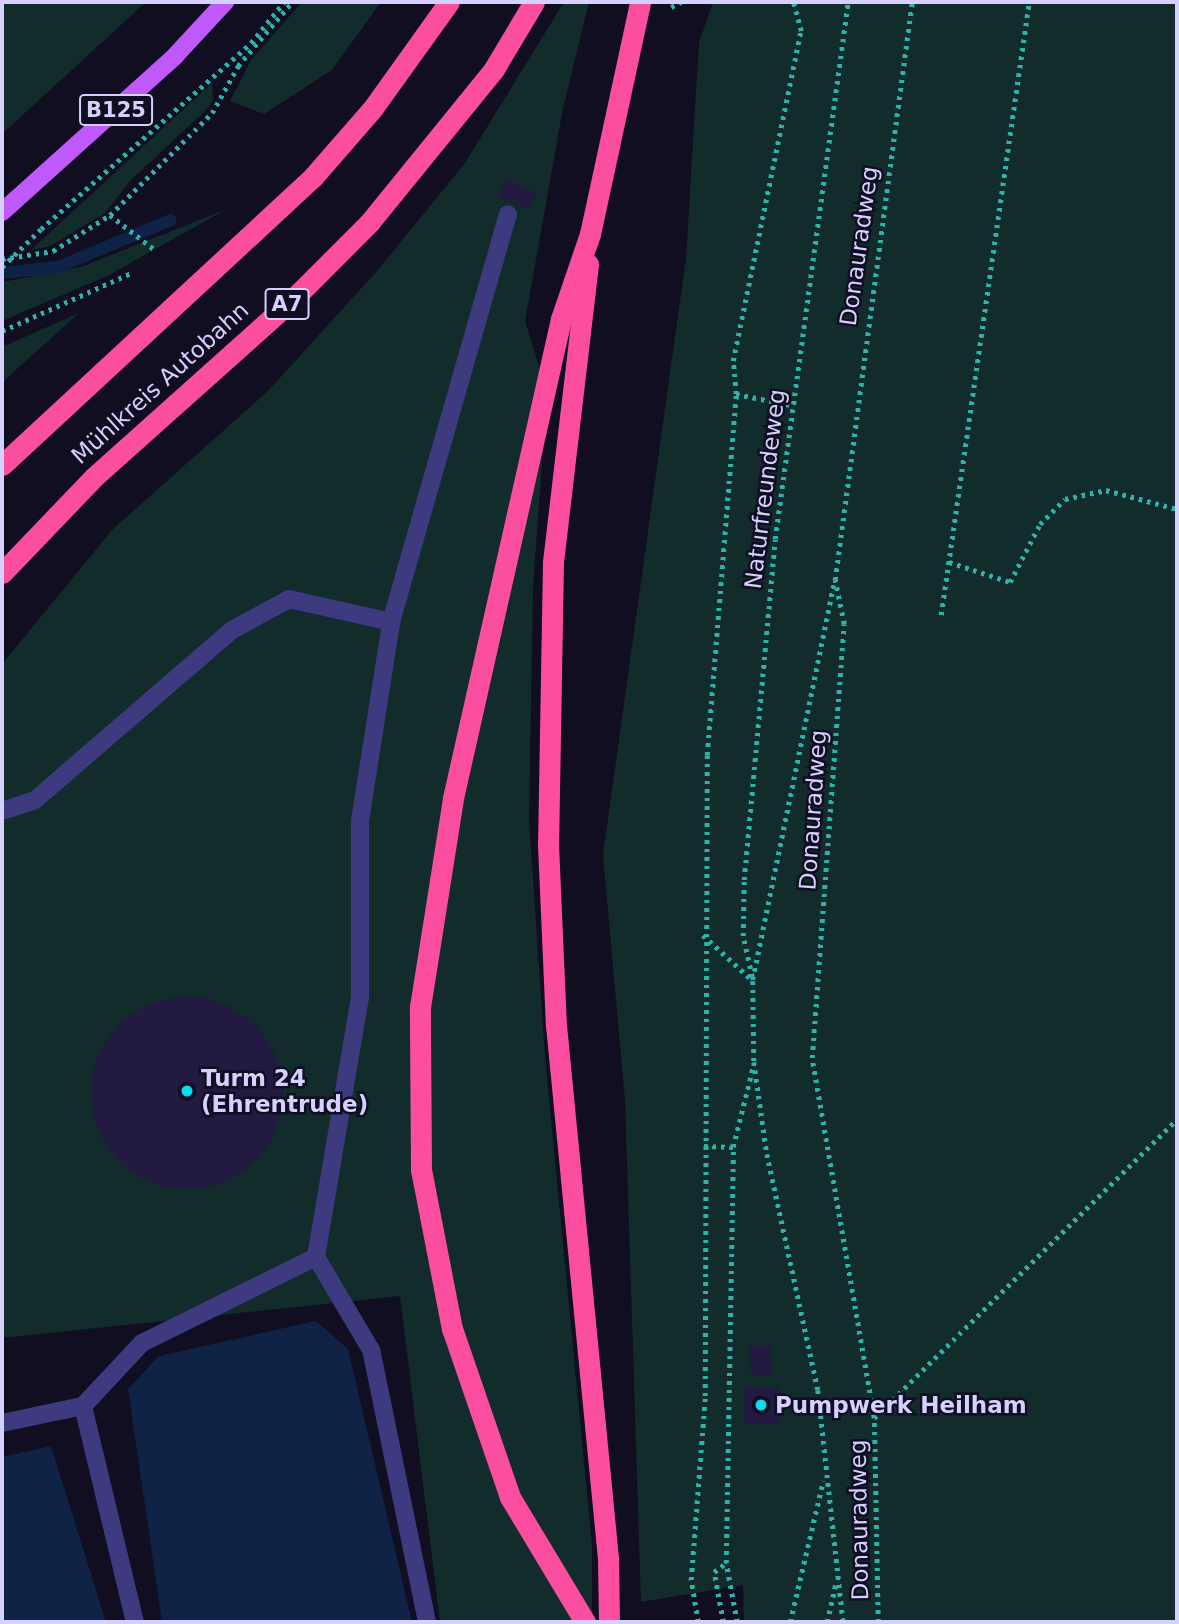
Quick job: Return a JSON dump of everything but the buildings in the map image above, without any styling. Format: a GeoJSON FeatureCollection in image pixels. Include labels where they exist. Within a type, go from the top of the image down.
{"type":"FeatureCollection","features":[{"type":"Feature","properties":{"kind":"highway","name":"Mühlkreis Autobahn"},"geometry":{"type":"LineString","coordinates":[[2,465],[313,177],[373,108],[449,2]]}},
{"type":"Feature","properties":{"kind":"highway","name":"Mühlkreis Autobahn"},"geometry":{"type":"LineString","coordinates":[[2,573],[94,477],[360,233],[441,139],[534,2]]}},
{"type":"Feature","properties":{"kind":"highway"},"geometry":{"type":"LineString","coordinates":[[585,1622],[510,1497],[452,1329],[421,1170],[420,1007],[453,798],[561,319],[590,234],[640,2]]}},
{"type":"Feature","properties":{"kind":"highway"},"geometry":{"type":"LineString","coordinates":[[590,234],[584,322],[553,562],[548,845],[556,1025],[608,1558],[609,1622]]}},
{"type":"Feature","properties":{"kind":"main road","name":"B125"},"geometry":{"type":"LineString","coordinates":[[2,212],[165,65],[225,2]]}},
{"type":"Feature","properties":{"kind":"lane"},"geometry":{"type":"LineString","coordinates":[[426,1622],[371,1350],[316,1257],[360,998],[360,821],[391,622],[508,214]]}},
{"type":"Feature","properties":{"kind":"lane"},"geometry":{"type":"LineString","coordinates":[[2,811],[35,800],[232,630],[289,599],[391,622]]}},
{"type":"Feature","properties":{"kind":"lane"},"geometry":{"type":"LineString","coordinates":[[2,1423],[83,1406],[142,1343],[316,1257]]}},
{"type":"Feature","properties":{"kind":"lane"},"geometry":{"type":"LineString","coordinates":[[83,1406],[135,1622]]}},
{"type":"Feature","properties":{"kind":"path"},"geometry":{"type":"LineString","coordinates":[[2,267],[41,229],[251,43],[284,2]]}},
{"type":"Feature","properties":{"kind":"path"},"geometry":{"type":"LineString","coordinates":[[2,259],[53,251],[110,215],[212,113],[238,66],[292,2]]}},
{"type":"Feature","properties":{"kind":"path"},"geometry":{"type":"LineString","coordinates":[[671,7],[681,2]]}},
{"type":"Feature","properties":{"kind":"path"},"geometry":{"type":"LineString","coordinates":[[698,1622],[691,1580],[705,1396],[704,935],[707,755],[736,394],[733,362],[801,31],[793,2]]}},
{"type":"Feature","properties":{"kind":"path","name":"Naturfreundeweg"},"geometry":{"type":"LineString","coordinates":[[753,981],[743,936],[744,880],[791,405],[848,2]]}},
{"type":"Feature","properties":{"kind":"path","name":"Donauradweg"},"geometry":{"type":"LineString","coordinates":[[878,1622],[874,1418],[812,1058],[844,624],[835,580],[912,2]]}},
{"type":"Feature","properties":{"kind":"path"},"geometry":{"type":"LineString","coordinates":[[941,615],[1029,2]]}},
{"type":"Feature","properties":{"kind":"path"},"geometry":{"type":"LineString","coordinates":[[110,215],[153,249]]}},
{"type":"Feature","properties":{"kind":"path"},"geometry":{"type":"LineString","coordinates":[[2,331],[131,273]]}},
{"type":"Feature","properties":{"kind":"path"},"geometry":{"type":"LineString","coordinates":[[736,394],[791,405]]}},
{"type":"Feature","properties":{"kind":"path"},"geometry":{"type":"LineString","coordinates":[[949,562],[1010,582],[1040,524],[1066,499],[1106,490],[1177,509]]}},
{"type":"Feature","properties":{"kind":"path"},"geometry":{"type":"LineString","coordinates":[[835,580],[753,981],[754,1062],[768,1154],[818,1390],[823,1477],[843,1622]]}},
{"type":"Feature","properties":{"kind":"path"},"geometry":{"type":"LineString","coordinates":[[704,935],[753,981]]}},
{"type":"Feature","properties":{"kind":"path"},"geometry":{"type":"LineString","coordinates":[[737,1622],[726,1563],[733,1147],[754,1062]]}},
{"type":"Feature","properties":{"kind":"path"},"geometry":{"type":"LineString","coordinates":[[874,1418],[1177,1119]]}},
{"type":"Feature","properties":{"kind":"path"},"geometry":{"type":"LineString","coordinates":[[704,1146],[733,1147]]}},
{"type":"Feature","properties":{"kind":"path"},"geometry":{"type":"LineString","coordinates":[[790,1622],[823,1477]]}},
{"type":"Feature","properties":{"kind":"path"},"geometry":{"type":"LineString","coordinates":[[723,1622],[713,1572],[726,1563]]}},
{"type":"Feature","properties":{"kind":"path"},"geometry":{"type":"LineString","coordinates":[[827,1622],[837,1579]]}},
{"type":"Feature","properties":{"kind":"green space"},"geometry":{"type":"Polygon","coordinates":[[[2,2],[146,2],[2,134],[2,2]]]}},
{"type":"Feature","properties":{"kind":"green space"},"geometry":{"type":"Polygon","coordinates":[[[302,2],[381,2],[332,70],[264,114],[230,101],[251,60],[302,2]]]}},
{"type":"Feature","properties":{"kind":"green space"},"geometry":{"type":"Polygon","coordinates":[[[564,2],[589,2],[563,108],[525,321],[547,392],[533,588],[529,820],[545,1056],[592,1545],[592,1622],[440,1622],[400,1296],[2,1338],[2,664],[113,529],[268,391],[377,271],[465,163],[564,2]]]}},
{"type":"Feature","properties":{"kind":"green space"},"geometry":{"type":"Polygon","coordinates":[[[713,2],[1177,2],[1177,1622],[744,1622],[743,1585],[641,1602],[625,1100],[603,855],[686,258],[699,43],[713,2]]]}},
{"type":"Feature","properties":{"kind":"green space"},"geometry":{"type":"Polygon","coordinates":[[[212,83],[213,101],[205,111],[130,181],[105,213],[50,246],[31,250],[212,83]]]}},
{"type":"Feature","properties":{"kind":"green space"},"geometry":{"type":"Polygon","coordinates":[[[227,209],[107,276],[2,321],[2,282],[81,267],[227,209]]]}},
{"type":"Feature","properties":{"kind":"green space"},"geometry":{"type":"Polygon","coordinates":[[[79,313],[8,377],[2,384],[2,347],[79,313]]]}},
{"type":"Feature","properties":{"kind":"water"},"geometry":{"type":"Polygon","coordinates":[[[316,1321],[348,1349],[412,1622],[162,1622],[128,1389],[159,1356],[316,1321]]]}},
{"type":"Feature","properties":{"kind":"water"},"geometry":{"type":"Polygon","coordinates":[[[51,1446],[106,1622],[2,1622],[2,1457],[51,1446]]]}},
{"type":"Feature","properties":{"kind":"waterway"},"geometry":{"type":"LineString","coordinates":[[2,273],[58,267],[171,220]]}},
{"type":"Feature","properties":{"kind":"place","name":"Turm 24 (Ehrentrude)"},"geometry":{"type":"Point","coordinates":[187,1091]}},
{"type":"Feature","properties":{"kind":"place","name":"Pumpwerk Heilham"},"geometry":{"type":"Point","coordinates":[761,1405]}}]}
